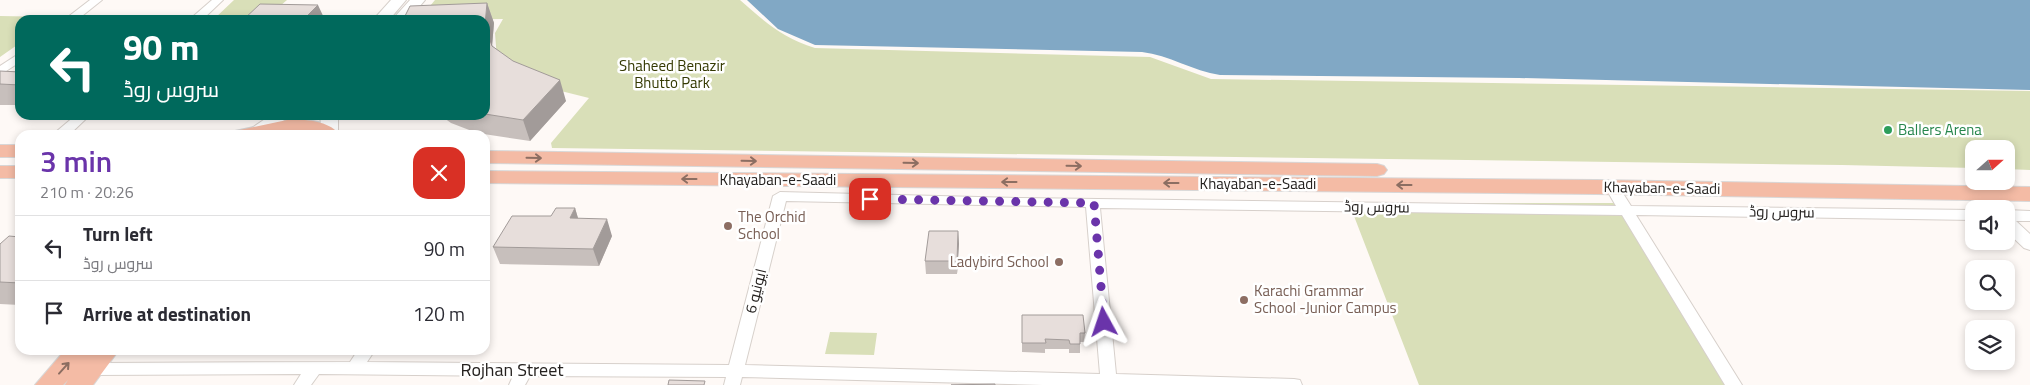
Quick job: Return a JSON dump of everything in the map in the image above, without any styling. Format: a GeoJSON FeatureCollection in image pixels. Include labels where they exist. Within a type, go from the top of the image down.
{"type":"FeatureCollection","features":[{"type":"Feature","properties":{"kind":"main road"},"geometry":{"type":"LineString","coordinates":[[386,15],[399,0]]}},
{"type":"Feature","properties":{"kind":"main road"},"geometry":{"type":"LineString","coordinates":[[404,15],[418,0]]}},
{"type":"Feature","properties":{"kind":"main road"},"geometry":{"type":"LineString","coordinates":[[254,130],[273,120]]}},
{"type":"Feature","properties":{"kind":"main road"},"geometry":{"type":"LineString","coordinates":[[264,130],[304,126],[330,128]]}},
{"type":"Feature","properties":{"kind":"main road"},"geometry":{"type":"LineString","coordinates":[[0,151],[15,151]]}},
{"type":"Feature","properties":{"kind":"main road","name":"Khayaban-e-Saadi"},"geometry":{"type":"LineString","coordinates":[[490,157],[1965,179]]}},
{"type":"Feature","properties":{"kind":"main road"},"geometry":{"type":"LineString","coordinates":[[0,172],[15,172]]}},
{"type":"Feature","properties":{"kind":"main road","name":"Khayaban-e-Saadi"},"geometry":{"type":"LineString","coordinates":[[490,177],[1612,187],[2030,194]]}},
{"type":"Feature","properties":{"kind":"main road"},"geometry":{"type":"LineString","coordinates":[[2015,180],[2030,180]]}},
{"type":"Feature","properties":{"kind":"main road"},"geometry":{"type":"LineString","coordinates":[[48,385],[89,364]]}},
{"type":"Feature","properties":{"kind":"street"},"geometry":{"type":"LineString","coordinates":[[77,15],[97,0]]}},
{"type":"Feature","properties":{"kind":"street"},"geometry":{"type":"LineString","coordinates":[[201,15],[218,0]]}},
{"type":"Feature","properties":{"kind":"street"},"geometry":{"type":"LineString","coordinates":[[0,72],[15,61]]}},
{"type":"Feature","properties":{"kind":"street"},"geometry":{"type":"LineString","coordinates":[[0,76],[13,76]]}},
{"type":"Feature","properties":{"kind":"street"},"geometry":{"type":"LineString","coordinates":[[67,130],[78,120]]}},
{"type":"Feature","properties":{"kind":"street"},"geometry":{"type":"LineString","coordinates":[[1612,187],[1734,385]]}},
{"type":"Feature","properties":{"kind":"street","name":"سروس روڈ"},"geometry":{"type":"LineString","coordinates":[[780,196],[1094,203],[1965,215]]}},
{"type":"Feature","properties":{"kind":"street","name":"ایونیو 6"},"geometry":{"type":"LineString","coordinates":[[734,378],[780,196]]}},
{"type":"Feature","properties":{"kind":"street"},"geometry":{"type":"LineString","coordinates":[[1094,203],[1109,383]]}},
{"type":"Feature","properties":{"kind":"street"},"geometry":{"type":"LineString","coordinates":[[2015,215],[2030,216]]}},
{"type":"Feature","properties":{"kind":"street"},"geometry":{"type":"LineString","coordinates":[[2015,230],[2030,244]]}},
{"type":"Feature","properties":{"kind":"street"},"geometry":{"type":"LineString","coordinates":[[355,368],[364,355]]}},
{"type":"Feature","properties":{"kind":"street","name":"Rojhan Street"},"geometry":{"type":"LineString","coordinates":[[89,364],[355,368],[520,378],[734,378],[1293,385]]}},
{"type":"Feature","properties":{"kind":"street"},"geometry":{"type":"LineString","coordinates":[[302,385],[314,368]]}},
{"type":"Feature","properties":{"kind":"green space"},"geometry":{"type":"Polygon","coordinates":[[[234,0],[287,0],[270,15],[218,15],[234,0]]]}},
{"type":"Feature","properties":{"kind":"green space","name":"Shaheed Benazir Bhutto Park"},"geometry":{"type":"Polygon","coordinates":[[[435,0],[740,0],[783,34],[815,48],[1150,57],[1211,79],[2030,91],[2030,170],[2015,169],[2015,140],[1965,140],[1965,168],[552,148],[551,143],[589,98],[545,87],[497,59],[495,33],[503,19],[490,19],[490,15],[422,15],[435,0]]]}},
{"type":"Feature","properties":{"kind":"green space"},"geometry":{"type":"Polygon","coordinates":[[[0,16],[15,16],[15,46],[0,57],[0,16]]]}},
{"type":"Feature","properties":{"kind":"green space"},"geometry":{"type":"Polygon","coordinates":[[[1349,203],[1615,203],[1734,385],[1419,385],[1349,203]]]}},
{"type":"Feature","properties":{"kind":"green space"},"geometry":{"type":"Polygon","coordinates":[[[830,332],[877,333],[874,355],[825,354],[830,332]]]}},
{"type":"Feature","properties":{"kind":"water"},"geometry":{"type":"Polygon","coordinates":[[[747,0],[2030,0],[2030,90],[1519,78],[1220,75],[1162,56],[1142,52],[815,45],[778,29],[747,0]]]}},
{"type":"Feature","properties":{"kind":"building"},"geometry":{"type":"Polygon","coordinates":[[[487,3],[486,15],[406,15],[410,6],[487,3]]]}},
{"type":"Feature","properties":{"kind":"building"},"geometry":{"type":"Polygon","coordinates":[[[260,4],[318,5],[308,15],[248,15],[260,4]]]}},
{"type":"Feature","properties":{"kind":"building"},"geometry":{"type":"Polygon","coordinates":[[[490,40],[492,46],[513,61],[560,80],[523,120],[490,115],[490,40]]]}},
{"type":"Feature","properties":{"kind":"building"},"geometry":{"type":"Polygon","coordinates":[[[0,71],[15,72],[15,85],[0,84],[0,71]]]}},
{"type":"Feature","properties":{"kind":"building"},"geometry":{"type":"Polygon","coordinates":[[[556,208],[575,208],[570,218],[607,219],[593,249],[493,247],[512,216],[551,216],[556,208]]]}},
{"type":"Feature","properties":{"kind":"building"},"geometry":{"type":"Polygon","coordinates":[[[929,231],[958,231],[957,261],[925,261],[929,231]]]}},
{"type":"Feature","properties":{"kind":"building"},"geometry":{"type":"Polygon","coordinates":[[[9,236],[15,237],[15,283],[0,282],[0,244],[9,236]]]}},
{"type":"Feature","properties":{"kind":"building"},"geometry":{"type":"Polygon","coordinates":[[[1022,315],[1083,315],[1085,333],[1080,333],[1080,344],[1070,344],[1069,340],[1045,339],[1046,343],[1022,343],[1022,315]]]}},
{"type":"Feature","properties":{"kind":"building"},"geometry":{"type":"Polygon","coordinates":[[[669,380],[705,381],[704,385],[668,385],[669,380]]]}},
{"type":"Feature","properties":{"kind":"building"},"geometry":{"type":"Polygon","coordinates":[[[995,384],[995,385],[951,385],[995,384]]]}},
{"type":"Feature","properties":{"kind":"place","name":"Ballers Arena"},"geometry":{"type":"Point","coordinates":[1888,130]}},
{"type":"Feature","properties":{"kind":"place","name":"The Orchid School"},"geometry":{"type":"Point","coordinates":[728,226]}},
{"type":"Feature","properties":{"kind":"place","name":"Ladybird School"},"geometry":{"type":"Point","coordinates":[1059,262]}},
{"type":"Feature","properties":{"kind":"place","name":"Karachi Grammar School -Junior Campus"},"geometry":{"type":"Point","coordinates":[1244,300]}},
{"type":"Feature","properties":{"kind":"route"},"geometry":{"type":"LineString","coordinates":[[870,199],[1094,203],[1104,322]]}}]}
